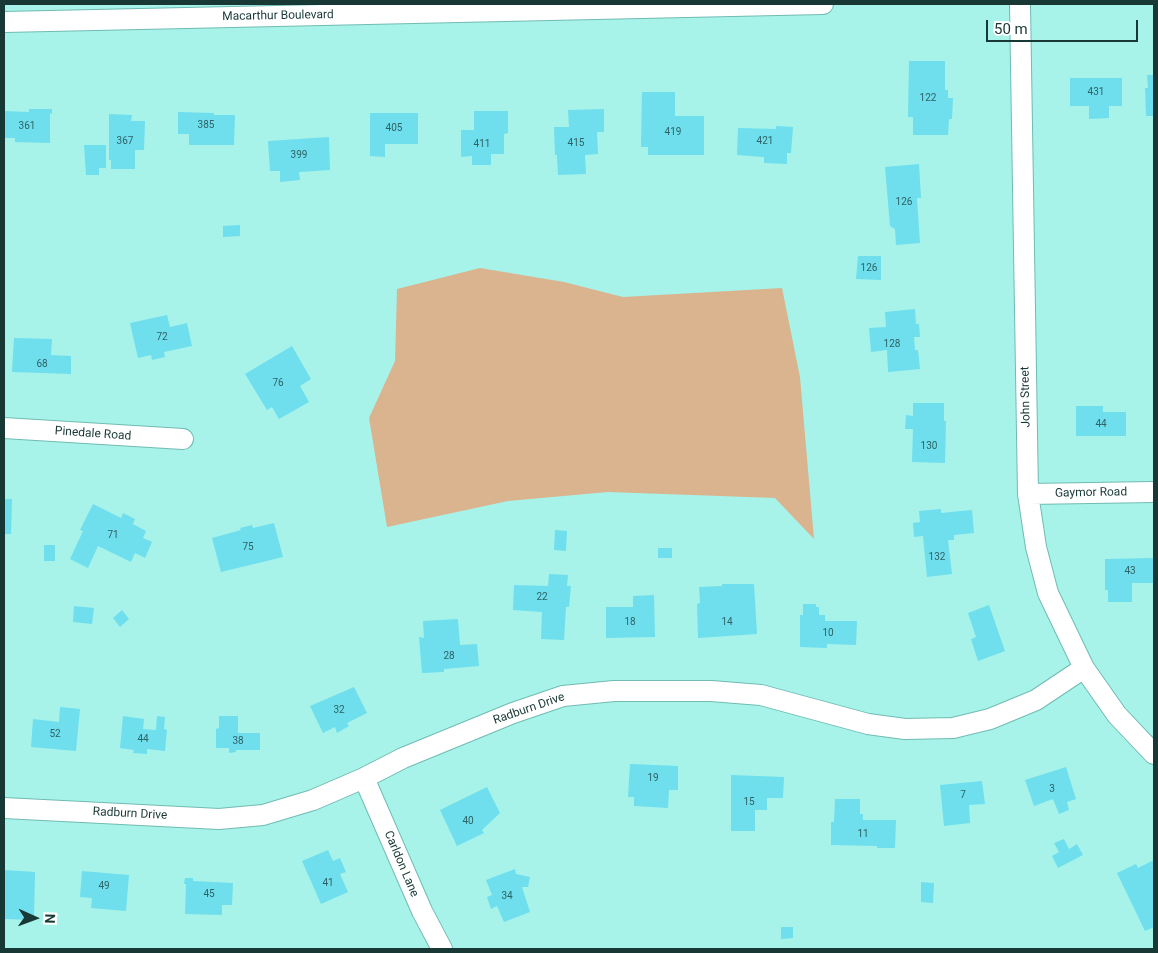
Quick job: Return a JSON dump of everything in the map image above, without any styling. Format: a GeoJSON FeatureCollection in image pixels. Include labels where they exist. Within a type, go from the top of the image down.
{"type":"FeatureCollection","features":[{"type":"Feature","properties":{"kind":"street","name":"Macarthur Boulevard"},"geometry":{"type":"LineString","coordinates":[[4,22],[823,4]]}},
{"type":"Feature","properties":{"kind":"street","name":"John Street"},"geometry":{"type":"LineString","coordinates":[[1020,4],[1028,494],[1036,547],[1048,593],[1084,668],[1117,715],[1154,754]]}},
{"type":"Feature","properties":{"kind":"street","name":"Pinedale Road"},"geometry":{"type":"LineString","coordinates":[[4,428],[182,439]]}},
{"type":"Feature","properties":{"kind":"street","name":"Gaymor Road"},"geometry":{"type":"LineString","coordinates":[[1028,494],[1154,492]]}},
{"type":"Feature","properties":{"kind":"street","name":"Radburn Drive"},"geometry":{"type":"LineString","coordinates":[[4,808],[219,819],[263,815],[313,800],[364,778],[403,758],[513,713],[563,696],[614,691],[711,691],[761,695],[868,724],[905,729],[953,728],[990,719],[1036,700],[1084,668]]}},
{"type":"Feature","properties":{"kind":"street","name":"Carldon Lane"},"geometry":{"type":"LineString","coordinates":[[364,778],[422,911],[442,949]]}},
{"type":"Feature","properties":{"kind":"shaded area"},"geometry":{"type":"Polygon","coordinates":[[[480,268],[564,282],[623,297],[782,288],[800,377],[814,539],[775,498],[608,492],[508,501],[387,527],[369,418],[395,361],[397,289],[480,268]]]}},
{"type":"Feature","properties":{"kind":"building"},"geometry":{"type":"Polygon","coordinates":[[[909,61],[945,61],[945,90],[948,90],[948,98],[953,98],[952,119],[949,119],[948,135],[913,135],[913,117],[908,117],[909,61]]]}},
{"type":"Feature","properties":{"kind":"building"},"geometry":{"type":"Polygon","coordinates":[[[1147,75],[1154,75],[1154,116],[1146,116],[1145,88],[1148,88],[1147,75]]]}},
{"type":"Feature","properties":{"kind":"building"},"geometry":{"type":"Polygon","coordinates":[[[1070,78],[1122,78],[1122,106],[1109,106],[1109,118],[1089,119],[1089,106],[1070,106],[1070,78]]]}},
{"type":"Feature","properties":{"kind":"building"},"geometry":{"type":"Polygon","coordinates":[[[642,92],[675,92],[675,116],[704,116],[704,155],[648,155],[648,147],[641,147],[642,92]]]}},
{"type":"Feature","properties":{"kind":"building"},"geometry":{"type":"Polygon","coordinates":[[[29,109],[52,109],[52,114],[50,113],[50,143],[15,142],[15,138],[4,138],[4,111],[29,112],[29,109]]]}},
{"type":"Feature","properties":{"kind":"building"},"geometry":{"type":"Polygon","coordinates":[[[604,109],[604,132],[597,132],[598,154],[585,155],[586,174],[558,175],[554,127],[569,127],[568,110],[604,109]]]}},
{"type":"Feature","properties":{"kind":"building"},"geometry":{"type":"Polygon","coordinates":[[[474,111],[508,111],[508,133],[504,134],[504,154],[491,154],[491,165],[472,165],[472,156],[461,157],[461,130],[474,130],[474,111]]]}},
{"type":"Feature","properties":{"kind":"building"},"geometry":{"type":"Polygon","coordinates":[[[178,112],[235,115],[234,145],[189,145],[189,134],[178,134],[178,112]]]}},
{"type":"Feature","properties":{"kind":"building"},"geometry":{"type":"Polygon","coordinates":[[[370,113],[418,113],[418,144],[385,144],[385,157],[370,156],[370,113]]]}},
{"type":"Feature","properties":{"kind":"building"},"geometry":{"type":"Polygon","coordinates":[[[109,114],[132,115],[131,121],[145,121],[144,150],[135,150],[135,169],[111,169],[111,160],[109,160],[109,114]]]}},
{"type":"Feature","properties":{"kind":"building"},"geometry":{"type":"Polygon","coordinates":[[[776,126],[793,127],[791,153],[787,153],[787,164],[764,163],[764,157],[737,155],[738,128],[776,129],[776,126]]]}},
{"type":"Feature","properties":{"kind":"building"},"geometry":{"type":"Polygon","coordinates":[[[329,137],[330,170],[299,172],[300,180],[280,182],[280,171],[270,171],[268,141],[329,137]]]}},
{"type":"Feature","properties":{"kind":"building"},"geometry":{"type":"Polygon","coordinates":[[[84,145],[106,145],[106,168],[99,168],[99,175],[86,175],[84,145]]]}},
{"type":"Feature","properties":{"kind":"building"},"geometry":{"type":"Polygon","coordinates":[[[919,164],[921,198],[917,198],[920,243],[896,245],[895,229],[890,226],[885,167],[919,164]]]}},
{"type":"Feature","properties":{"kind":"building"},"geometry":{"type":"Polygon","coordinates":[[[240,225],[240,236],[223,237],[223,226],[240,225]]]}},
{"type":"Feature","properties":{"kind":"building"},"geometry":{"type":"Polygon","coordinates":[[[858,256],[881,256],[881,280],[856,279],[858,256]]]}},
{"type":"Feature","properties":{"kind":"building"},"geometry":{"type":"Polygon","coordinates":[[[915,309],[916,324],[919,324],[920,337],[914,337],[915,350],[918,350],[920,369],[888,372],[887,350],[871,352],[869,328],[886,327],[885,312],[915,309]]]}},
{"type":"Feature","properties":{"kind":"building"},"geometry":{"type":"Polygon","coordinates":[[[167,315],[170,327],[187,323],[192,346],[164,352],[165,357],[152,360],[151,355],[138,358],[130,323],[167,315]]]}},
{"type":"Feature","properties":{"kind":"building"},"geometry":{"type":"Polygon","coordinates":[[[14,338],[52,339],[51,355],[71,356],[71,374],[12,372],[14,338]]]}},
{"type":"Feature","properties":{"kind":"building"},"geometry":{"type":"Polygon","coordinates":[[[292,346],[311,379],[300,386],[309,402],[279,419],[272,407],[267,410],[245,374],[292,346]]]}},
{"type":"Feature","properties":{"kind":"building"},"geometry":{"type":"Polygon","coordinates":[[[913,403],[944,403],[944,421],[946,421],[945,463],[912,462],[913,429],[905,429],[906,415],[913,416],[913,403]]]}},
{"type":"Feature","properties":{"kind":"building"},"geometry":{"type":"Polygon","coordinates":[[[1076,406],[1103,406],[1103,412],[1126,412],[1126,436],[1076,436],[1076,406]]]}},
{"type":"Feature","properties":{"kind":"building"},"geometry":{"type":"Polygon","coordinates":[[[4,499],[12,499],[11,534],[4,534],[4,499]]]}},
{"type":"Feature","properties":{"kind":"building"},"geometry":{"type":"Polygon","coordinates":[[[93,504],[121,518],[123,513],[135,519],[133,524],[146,531],[143,538],[152,542],[145,558],[135,553],[131,562],[98,546],[88,568],[70,559],[83,531],[80,530],[93,504]]]}},
{"type":"Feature","properties":{"kind":"building"},"geometry":{"type":"Polygon","coordinates":[[[941,509],[941,513],[972,510],[974,533],[954,535],[954,540],[948,540],[952,574],[927,577],[923,536],[914,537],[913,523],[920,522],[919,511],[941,509]]]}},
{"type":"Feature","properties":{"kind":"building"},"geometry":{"type":"Polygon","coordinates":[[[274,523],[283,557],[221,572],[212,538],[252,525],[253,528],[274,523]]]}},
{"type":"Feature","properties":{"kind":"building"},"geometry":{"type":"Polygon","coordinates":[[[555,530],[567,531],[566,551],[554,550],[555,530]]]}},
{"type":"Feature","properties":{"kind":"building"},"geometry":{"type":"Polygon","coordinates":[[[44,545],[55,545],[55,561],[44,561],[44,545]]]}},
{"type":"Feature","properties":{"kind":"building"},"geometry":{"type":"Polygon","coordinates":[[[658,548],[672,548],[672,558],[658,558],[658,548]]]}},
{"type":"Feature","properties":{"kind":"building"},"geometry":{"type":"Polygon","coordinates":[[[1154,558],[1154,583],[1132,583],[1132,602],[1108,602],[1108,590],[1105,590],[1105,559],[1154,558]]]}},
{"type":"Feature","properties":{"kind":"building"},"geometry":{"type":"Polygon","coordinates":[[[549,574],[568,575],[567,586],[571,586],[569,607],[566,607],[564,640],[541,639],[542,612],[513,610],[514,585],[548,586],[549,574]]]}},
{"type":"Feature","properties":{"kind":"building"},"geometry":{"type":"Polygon","coordinates":[[[722,584],[754,584],[757,634],[698,638],[697,604],[700,603],[699,587],[722,586],[722,584]]]}},
{"type":"Feature","properties":{"kind":"building"},"geometry":{"type":"Polygon","coordinates":[[[654,595],[655,637],[606,638],[606,607],[633,607],[633,596],[654,595]]]}},
{"type":"Feature","properties":{"kind":"building"},"geometry":{"type":"Polygon","coordinates":[[[803,604],[816,604],[816,607],[819,607],[819,615],[825,615],[825,621],[857,621],[856,645],[827,644],[827,648],[800,647],[800,615],[803,615],[803,604]]]}},
{"type":"Feature","properties":{"kind":"building"},"geometry":{"type":"Polygon","coordinates":[[[989,605],[1005,651],[978,661],[971,639],[976,637],[968,613],[989,605]]]}},
{"type":"Feature","properties":{"kind":"building"},"geometry":{"type":"Polygon","coordinates":[[[74,606],[94,608],[92,624],[73,622],[74,606]]]}},
{"type":"Feature","properties":{"kind":"building"},"geometry":{"type":"Polygon","coordinates":[[[122,610],[129,619],[120,627],[113,618],[122,610]]]}},
{"type":"Feature","properties":{"kind":"building"},"geometry":{"type":"Polygon","coordinates":[[[458,619],[460,645],[477,644],[479,666],[444,669],[444,672],[422,673],[419,637],[424,638],[423,621],[458,619]]]}},
{"type":"Feature","properties":{"kind":"building"},"geometry":{"type":"Polygon","coordinates":[[[354,687],[367,713],[347,723],[349,726],[337,733],[335,727],[323,733],[310,706],[354,687]]]}},
{"type":"Feature","properties":{"kind":"building"},"geometry":{"type":"Polygon","coordinates":[[[60,707],[80,709],[76,751],[31,747],[33,719],[59,722],[60,707]]]}},
{"type":"Feature","properties":{"kind":"building"},"geometry":{"type":"Polygon","coordinates":[[[123,716],[144,719],[143,729],[156,730],[157,716],[165,717],[164,729],[167,730],[165,751],[147,749],[147,754],[133,753],[134,750],[120,748],[123,716]]]}},
{"type":"Feature","properties":{"kind":"building"},"geometry":{"type":"Polygon","coordinates":[[[219,716],[238,716],[238,733],[260,733],[260,750],[236,750],[236,752],[229,753],[229,748],[216,748],[216,729],[219,728],[219,716]]]}},
{"type":"Feature","properties":{"kind":"building"},"geometry":{"type":"Polygon","coordinates":[[[630,764],[678,766],[678,790],[669,790],[668,808],[634,806],[634,797],[628,797],[630,764]]]}},
{"type":"Feature","properties":{"kind":"building"},"geometry":{"type":"Polygon","coordinates":[[[1066,767],[1076,799],[1067,802],[1069,810],[1059,814],[1053,799],[1034,806],[1025,780],[1066,767]]]}},
{"type":"Feature","properties":{"kind":"building"},"geometry":{"type":"Polygon","coordinates":[[[731,775],[784,777],[783,798],[767,798],[767,810],[755,810],[755,831],[731,831],[731,775]]]}},
{"type":"Feature","properties":{"kind":"building"},"geometry":{"type":"Polygon","coordinates":[[[982,781],[985,804],[969,805],[970,823],[944,826],[940,785],[982,781]]]}},
{"type":"Feature","properties":{"kind":"building"},"geometry":{"type":"Polygon","coordinates":[[[487,787],[500,813],[482,830],[484,833],[457,846],[440,810],[487,787]]]}},
{"type":"Feature","properties":{"kind":"building"},"geometry":{"type":"Polygon","coordinates":[[[835,799],[860,799],[860,814],[863,814],[863,820],[896,820],[895,848],[831,845],[831,822],[834,822],[835,799]]]}},
{"type":"Feature","properties":{"kind":"building"},"geometry":{"type":"Polygon","coordinates":[[[1064,839],[1069,849],[1077,844],[1083,855],[1058,868],[1052,856],[1059,852],[1054,843],[1064,839]]]}},
{"type":"Feature","properties":{"kind":"building"},"geometry":{"type":"Polygon","coordinates":[[[328,850],[333,861],[340,858],[346,872],[340,874],[348,892],[321,904],[302,861],[328,850]]]}},
{"type":"Feature","properties":{"kind":"building"},"geometry":{"type":"Polygon","coordinates":[[[1154,860],[1154,927],[1145,931],[1117,873],[1136,864],[1138,868],[1154,860]]]}},
{"type":"Feature","properties":{"kind":"building"},"geometry":{"type":"Polygon","coordinates":[[[515,869],[516,874],[530,877],[528,887],[522,887],[530,912],[504,922],[497,906],[491,909],[487,897],[492,895],[486,880],[515,869]]]}},
{"type":"Feature","properties":{"kind":"building"},"geometry":{"type":"Polygon","coordinates":[[[4,870],[35,872],[34,920],[4,919],[4,870]]]}},
{"type":"Feature","properties":{"kind":"building"},"geometry":{"type":"Polygon","coordinates":[[[82,871],[129,875],[126,911],[91,908],[92,898],[80,897],[82,871]]]}},
{"type":"Feature","properties":{"kind":"building"},"geometry":{"type":"Polygon","coordinates":[[[185,878],[193,878],[193,881],[233,883],[232,905],[222,905],[222,915],[185,914],[185,878]]]}},
{"type":"Feature","properties":{"kind":"building"},"geometry":{"type":"Polygon","coordinates":[[[921,882],[934,883],[933,903],[921,902],[921,882]]]}},
{"type":"Feature","properties":{"kind":"building"},"geometry":{"type":"Polygon","coordinates":[[[781,927],[793,927],[793,938],[781,939],[781,927]]]}}]}
